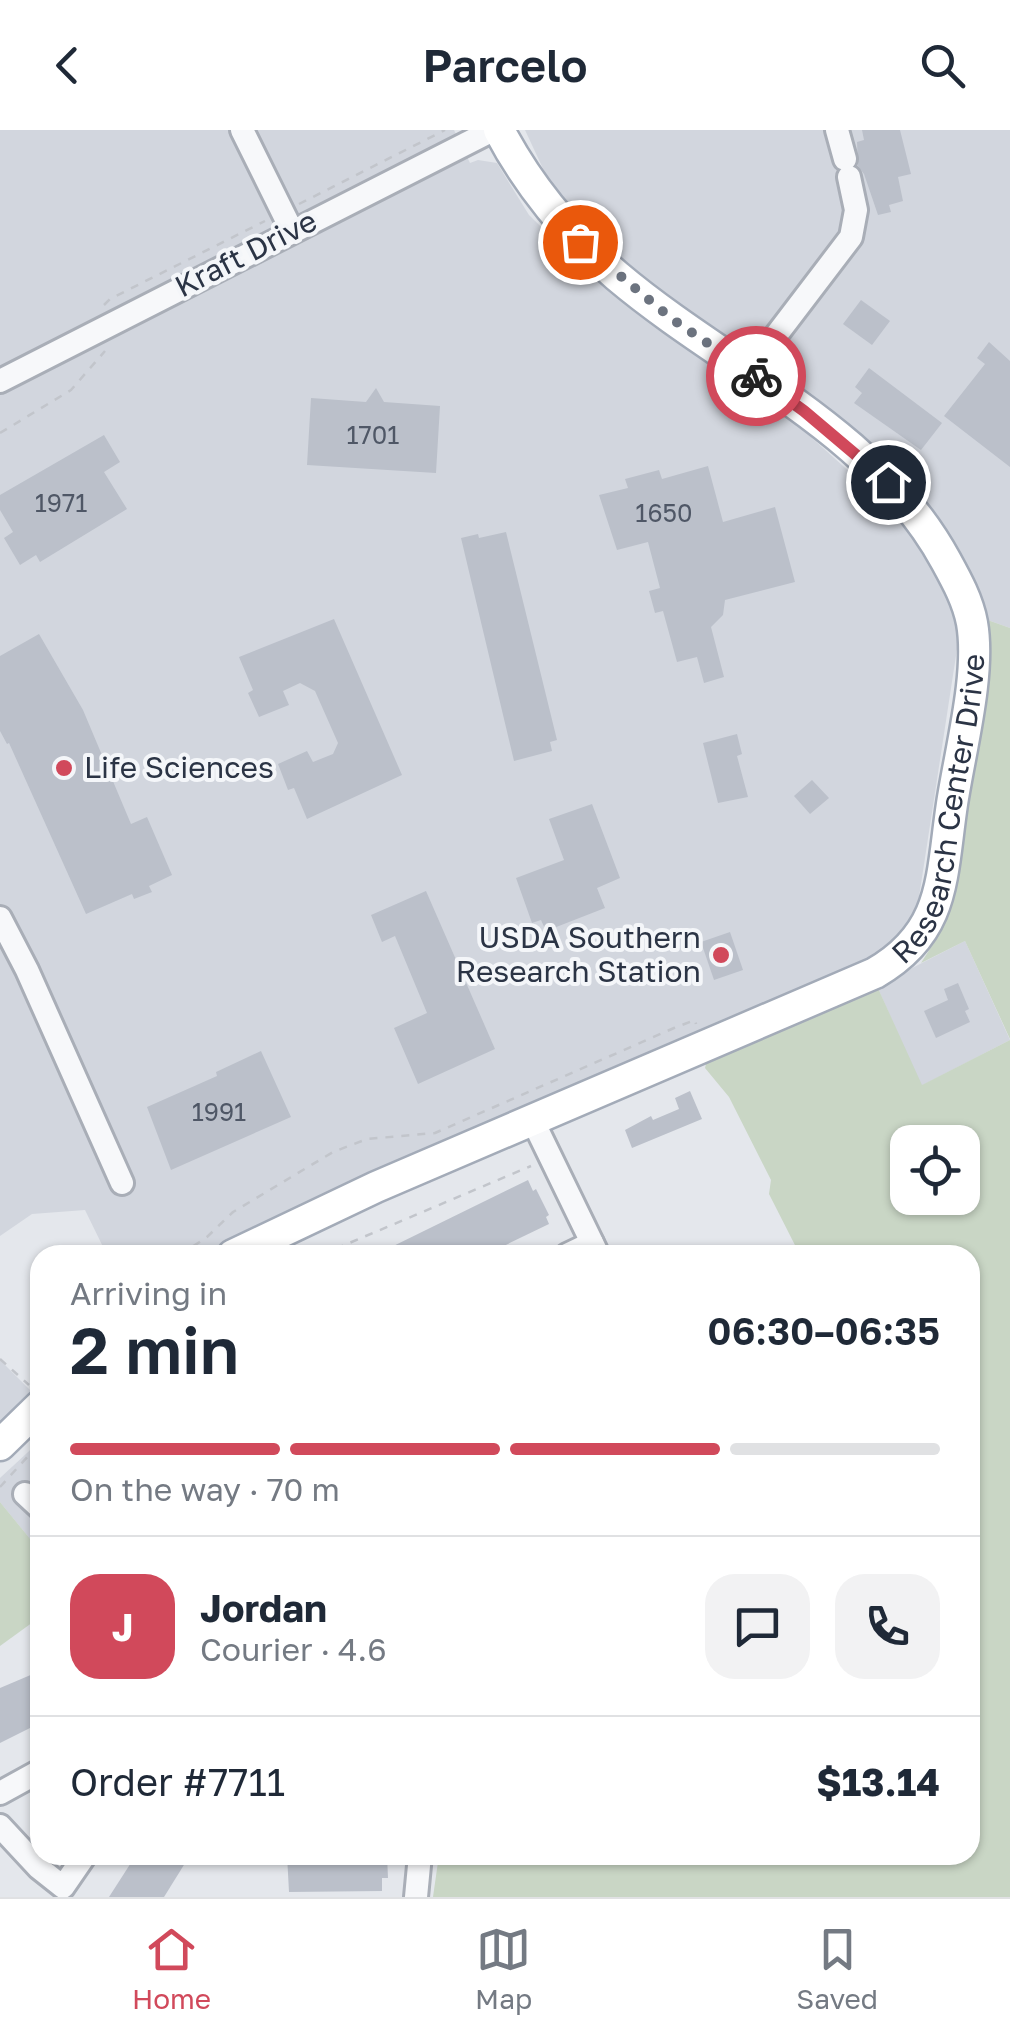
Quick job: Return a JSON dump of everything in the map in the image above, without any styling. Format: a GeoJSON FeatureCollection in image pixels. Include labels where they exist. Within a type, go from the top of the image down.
{"type":"FeatureCollection","features":[{"type":"Feature","properties":{"kind":"main road","name":"Research Center Drive"},"geometry":{"type":"LineString","coordinates":[[253,1245],[321,1211],[875,973],[892,963],[920,936],[938,893],[974,661],[973,628],[966,600],[939,547],[906,502],[843,442],[672,319],[580,242],[535,191],[496,130]]}},
{"type":"Feature","properties":{"kind":"main road"},"geometry":{"type":"LineString","coordinates":[[0,1445],[30,1407]]}},
{"type":"Feature","properties":{"kind":"street"},"geometry":{"type":"LineString","coordinates":[[242,130],[292,231]]}},
{"type":"Feature","properties":{"kind":"street","name":"Kraft Drive"},"geometry":{"type":"LineString","coordinates":[[0,381],[496,130]]}},
{"type":"Feature","properties":{"kind":"street"},"geometry":{"type":"LineString","coordinates":[[749,371],[850,236],[856,210],[837,130]]}},
{"type":"Feature","properties":{"kind":"street"},"geometry":{"type":"LineString","coordinates":[[0,918],[122,1183]]}},
{"type":"Feature","properties":{"kind":"street"},"geometry":{"type":"LineString","coordinates":[[532,1119],[593,1245]]}},
{"type":"Feature","properties":{"kind":"street"},"geometry":{"type":"LineString","coordinates":[[0,1793],[30,1776]]}},
{"type":"Feature","properties":{"kind":"street"},"geometry":{"type":"LineString","coordinates":[[0,1826],[30,1858]]}},
{"type":"Feature","properties":{"kind":"street"},"geometry":{"type":"LineString","coordinates":[[36,1865],[64,1887],[78,1865]]}},
{"type":"Feature","properties":{"kind":"street"},"geometry":{"type":"LineString","coordinates":[[416,1897],[419,1865]]}},
{"type":"Feature","properties":{"kind":"path"},"geometry":{"type":"LineString","coordinates":[[195,1245],[233,1212],[333,1152],[366,1139],[435,1133],[694,1020]]}},
{"type":"Feature","properties":{"kind":"path"},"geometry":{"type":"LineString","coordinates":[[345,1245],[542,1162]]}},
{"type":"Feature","properties":{"kind":"path"},"geometry":{"type":"LineString","coordinates":[[0,1359],[30,1391]]}},
{"type":"Feature","properties":{"kind":"path"},"geometry":{"type":"LineString","coordinates":[[0,1488],[30,1454]]}},
{"type":"Feature","properties":{"kind":"shaded area"},"geometry":{"type":"Polygon","coordinates":[[[0,130],[454,130],[470,163],[497,163],[529,215],[586,271],[724,376],[802,429],[884,503],[935,573],[956,619],[959,636],[919,897],[908,930],[878,955],[229,1245],[102,1245],[85,1210],[32,1214],[0,1236],[0,130]]]}},
{"type":"Feature","properties":{"kind":"shaded area"},"geometry":{"type":"Polygon","coordinates":[[[525,130],[1010,130],[1010,628],[982,618],[933,519],[623,269],[559,203],[525,130]]]}},
{"type":"Feature","properties":{"kind":"shaded area"},"geometry":{"type":"Polygon","coordinates":[[[965,941],[1010,1040],[921,1086],[877,986],[965,941]]]}},
{"type":"Feature","properties":{"kind":"shaded area"},"geometry":{"type":"Polygon","coordinates":[[[0,1360],[30,1390],[30,1402],[0,1432],[0,1360]]]}},
{"type":"Feature","properties":{"kind":"shaded area"},"geometry":{"type":"Polygon","coordinates":[[[30,1450],[30,1539],[0,1502],[0,1478],[30,1450]]]}},
{"type":"Feature","properties":{"kind":"green space"},"geometry":{"type":"Polygon","coordinates":[[[982,618],[1010,628],[1010,1039],[965,941],[921,963],[940,933],[949,908],[982,618]]]}},
{"type":"Feature","properties":{"kind":"green space"},"geometry":{"type":"Polygon","coordinates":[[[877,986],[922,1085],[1010,1040],[1010,1897],[433,1897],[438,1865],[980,1865],[980,1245],[795,1245],[769,1194],[771,1180],[729,1097],[705,1068],[707,1060],[877,986]]]}},
{"type":"Feature","properties":{"kind":"green space"},"geometry":{"type":"Polygon","coordinates":[[[0,1502],[30,1539],[30,1624],[0,1646],[0,1502]]]}},
{"type":"Feature","properties":{"kind":"building"},"geometry":{"type":"Polygon","coordinates":[[[862,130],[900,130],[911,174],[898,177],[903,201],[889,205],[891,212],[878,215],[858,166],[857,142],[864,140],[862,130]]]}},
{"type":"Feature","properties":{"kind":"building"},"geometry":{"type":"Polygon","coordinates":[[[861,300],[890,321],[872,345],[843,324],[861,300]]]}},
{"type":"Feature","properties":{"kind":"building"},"geometry":{"type":"Polygon","coordinates":[[[989,342],[1010,361],[1010,467],[944,416],[985,364],[977,358],[989,342]]]}},
{"type":"Feature","properties":{"kind":"building"},"geometry":{"type":"Polygon","coordinates":[[[869,368],[942,423],[921,450],[854,403],[862,393],[855,387],[869,368]]]}},
{"type":"Feature","properties":{"kind":"building"},"geometry":{"type":"Polygon","coordinates":[[[376,388],[384,402],[440,406],[436,473],[307,465],[311,398],[366,402],[376,388]]]}},
{"type":"Feature","properties":{"kind":"building"},"geometry":{"type":"Polygon","coordinates":[[[104,435],[120,462],[104,472],[127,509],[40,562],[36,555],[20,565],[4,538],[13,532],[0,510],[0,495],[104,435]]]}},
{"type":"Feature","properties":{"kind":"building"},"geometry":{"type":"Polygon","coordinates":[[[708,466],[723,522],[775,507],[795,582],[725,600],[723,615],[711,627],[724,677],[704,683],[697,657],[677,662],[663,611],[655,613],[649,591],[660,588],[648,542],[617,550],[599,495],[628,488],[625,479],[659,470],[662,479],[708,466]]]}},
{"type":"Feature","properties":{"kind":"building"},"geometry":{"type":"Polygon","coordinates":[[[506,532],[557,740],[550,742],[552,751],[514,761],[461,538],[506,532]]]}},
{"type":"Feature","properties":{"kind":"building"},"geometry":{"type":"Polygon","coordinates":[[[334,619],[402,775],[307,819],[294,788],[288,790],[278,764],[307,751],[313,762],[333,754],[338,743],[315,691],[300,683],[283,691],[289,705],[259,717],[239,657],[334,619]]]}},
{"type":"Feature","properties":{"kind":"building","name":"Life Sciences"},"geometry":{"type":"Polygon","coordinates":[[[39,634],[83,710],[131,824],[147,817],[172,875],[149,886],[152,892],[134,899],[132,894],[86,914],[9,743],[0,731],[0,656],[39,634]]]}},
{"type":"Feature","properties":{"kind":"building"},"geometry":{"type":"Polygon","coordinates":[[[737,734],[742,754],[737,756],[748,797],[718,803],[703,743],[737,734]]]}},
{"type":"Feature","properties":{"kind":"building"},"geometry":{"type":"Polygon","coordinates":[[[812,780],[829,798],[810,814],[794,796],[812,780]]]}},
{"type":"Feature","properties":{"kind":"building"},"geometry":{"type":"Polygon","coordinates":[[[592,804],[620,878],[597,888],[605,908],[546,931],[541,920],[532,923],[516,878],[564,860],[549,819],[592,804]]]}},
{"type":"Feature","properties":{"kind":"building"},"geometry":{"type":"Polygon","coordinates":[[[426,891],[495,1049],[418,1084],[394,1028],[427,1013],[395,936],[382,942],[371,915],[426,891]]]}},
{"type":"Feature","properties":{"kind":"building"},"geometry":{"type":"Polygon","coordinates":[[[730,932],[743,970],[714,980],[701,942],[730,932]]]}},
{"type":"Feature","properties":{"kind":"building"},"geometry":{"type":"Polygon","coordinates":[[[958,983],[970,1022],[936,1038],[924,1011],[948,1000],[944,989],[958,983]]]}},
{"type":"Feature","properties":{"kind":"building"},"geometry":{"type":"Polygon","coordinates":[[[261,1051],[291,1117],[171,1170],[147,1107],[217,1076],[216,1072],[261,1051]]]}},
{"type":"Feature","properties":{"kind":"building"},"geometry":{"type":"Polygon","coordinates":[[[690,1091],[702,1119],[632,1148],[625,1130],[651,1116],[653,1120],[679,1109],[675,1098],[690,1091]]]}},
{"type":"Feature","properties":{"kind":"building"},"geometry":{"type":"Polygon","coordinates":[[[528,1180],[549,1215],[549,1224],[506,1245],[395,1245],[528,1180]]]}},
{"type":"Feature","properties":{"kind":"building"},"geometry":{"type":"Polygon","coordinates":[[[30,1675],[30,1728],[0,1743],[0,1688],[30,1675]]]}},
{"type":"Feature","properties":{"kind":"building"},"geometry":{"type":"Polygon","coordinates":[[[130,1865],[184,1865],[164,1897],[109,1897],[130,1865]]]}},
{"type":"Feature","properties":{"kind":"building"},"geometry":{"type":"Polygon","coordinates":[[[288,1865],[387,1865],[388,1878],[382,1878],[382,1891],[289,1892],[288,1865]]]}},
{"type":"Feature","properties":{"kind":"way so far"},"geometry":{"type":"LineString","coordinates":[[580,242],[672,319],[756,376]]}},
{"type":"Feature","properties":{"kind":"place","name":"Life Sciences"},"geometry":{"type":"Point","coordinates":[64,768]}},
{"type":"Feature","properties":{"kind":"place","name":"USDA Southern Research Station"},"geometry":{"type":"Point","coordinates":[721,955]}},
{"type":"Feature","properties":{"kind":"route"},"geometry":{"type":"LineString","coordinates":[[756,376],[843,442],[888,482]]}}]}
